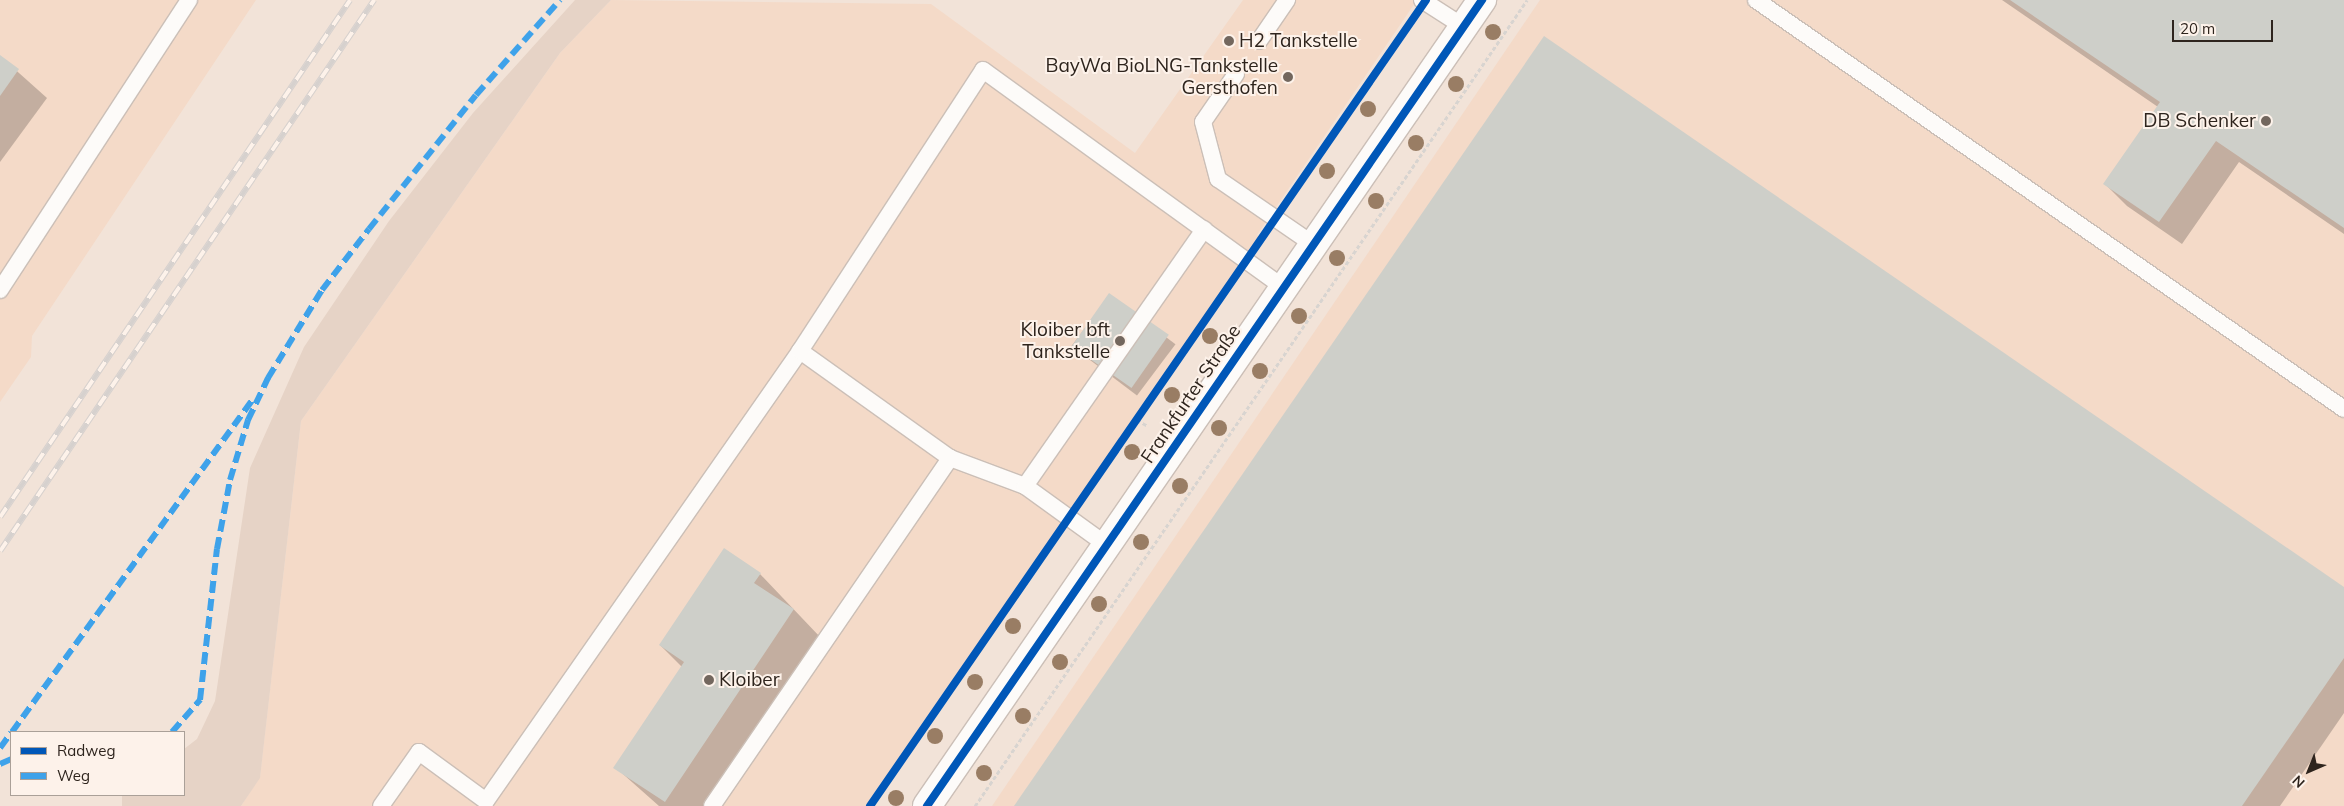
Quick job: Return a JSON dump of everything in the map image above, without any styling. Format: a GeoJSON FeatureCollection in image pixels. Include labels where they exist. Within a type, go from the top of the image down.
{"type":"FeatureCollection","features":[{"type":"Feature","properties":{"kind":"street","name":"Frankfurter Straße"},"geometry":{"type":"LineString","coordinates":[[926,806],[1108,546],[1482,0]]}},
{"type":"Feature","properties":{"kind":"lane"},"geometry":{"type":"LineString","coordinates":[[0,290],[189,0]]}},
{"type":"Feature","properties":{"kind":"lane"},"geometry":{"type":"LineString","coordinates":[[1260,41],[1287,0]]}},
{"type":"Feature","properties":{"kind":"lane"},"geometry":{"type":"LineString","coordinates":[[1422,0],[1464,27]]}},
{"type":"Feature","properties":{"kind":"lane"},"geometry":{"type":"LineString","coordinates":[[1756,0],[2344,409]]}},
{"type":"Feature","properties":{"kind":"lane"},"geometry":{"type":"LineString","coordinates":[[382,806],[419,752],[490,804],[800,351],[983,70],[1284,288]]}},
{"type":"Feature","properties":{"kind":"lane"},"geometry":{"type":"LineString","coordinates":[[1236,74],[1203,122],[1218,179],[1314,245]]}},
{"type":"Feature","properties":{"kind":"lane"},"geometry":{"type":"LineString","coordinates":[[1025,486],[1204,229]]}},
{"type":"Feature","properties":{"kind":"lane"},"geometry":{"type":"LineString","coordinates":[[800,351],[950,458],[1025,486],[1108,546]]}},
{"type":"Feature","properties":{"kind":"lane"},"geometry":{"type":"LineString","coordinates":[[712,806],[950,458]]}},
{"type":"Feature","properties":{"kind":"path"},"geometry":{"type":"LineString","coordinates":[[975,806],[1528,0]]}},
{"type":"Feature","properties":{"kind":"path"},"geometry":{"type":"LineString","coordinates":[[1137,420],[1148,426]]}},
{"type":"Feature","properties":{"kind":"shaded area"},"geometry":{"type":"Polygon","coordinates":[[[0,0],[256,0],[32,336],[31,357],[0,402],[0,0]]]}},
{"type":"Feature","properties":{"kind":"shaded area"},"geometry":{"type":"Polygon","coordinates":[[[575,0],[611,0],[560,53],[301,421],[260,778],[241,806],[122,806],[122,796],[185,796],[185,748],[197,739],[215,701],[250,468],[304,347],[389,221],[473,113],[575,0]]]}},
{"type":"Feature","properties":{"kind":"shaded area"},"geometry":{"type":"Polygon","coordinates":[[[611,0],[931,4],[1135,153],[1243,0],[1417,0],[1257,235],[1263,240],[870,806],[241,806],[260,777],[301,421],[560,53],[611,0]]]}},
{"type":"Feature","properties":{"kind":"shaded area"},"geometry":{"type":"Polygon","coordinates":[[[1540,0],[2344,0],[2344,806],[992,806],[1540,0]]]}},
{"type":"Feature","properties":{"kind":"building","name":"DB Schenker"},"geometry":{"type":"Polygon","coordinates":[[[2010,0],[2344,0],[2344,228],[2216,141],[2159,222],[2103,184],[2160,102],[2010,0]]]}},
{"type":"Feature","properties":{"kind":"building"},"geometry":{"type":"Polygon","coordinates":[[[1544,36],[2344,587],[2344,658],[2242,806],[1014,806],[1544,36]]]}},
{"type":"Feature","properties":{"kind":"building"},"geometry":{"type":"Polygon","coordinates":[[[0,55],[19,69],[0,96],[0,55]]]}},
{"type":"Feature","properties":{"kind":"building","name":"Kloiber bft Tankstelle"},"geometry":{"type":"Polygon","coordinates":[[[1109,293],[1169,335],[1132,388],[1072,346],[1109,293]]]}},
{"type":"Feature","properties":{"kind":"building","name":"Kloiber"},"geometry":{"type":"Polygon","coordinates":[[[724,548],[761,573],[754,583],[794,609],[665,802],[613,768],[684,662],[659,645],[724,548]]]}},
{"type":"Feature","properties":{"kind":"railway"},"geometry":{"type":"LineString","coordinates":[[0,517],[350,0]]}},
{"type":"Feature","properties":{"kind":"railway"},"geometry":{"type":"LineString","coordinates":[[0,551],[374,0]]}},
{"type":"Feature","properties":{"kind":"marked path"},"geometry":{"type":"LineString","coordinates":[[173,731],[200,700],[217,549],[230,480],[248,420],[268,378],[322,290],[369,229],[476,95],[560,0]]}},
{"type":"Feature","properties":{"kind":"marked path"},"geometry":{"type":"LineString","coordinates":[[13,731],[252,400]]}},
{"type":"Feature","properties":{"kind":"marked path"},"geometry":{"type":"LineString","coordinates":[[0,748],[10,734]]}},
{"type":"Feature","properties":{"kind":"marked path"},"geometry":{"type":"LineString","coordinates":[[0,764],[10,759]]}},
{"type":"Feature","properties":{"kind":"cycle path"},"geometry":{"type":"LineString","coordinates":[[870,806],[1426,0]]}},
{"type":"Feature","properties":{"kind":"cycle path"},"geometry":{"type":"LineString","coordinates":[[927,806],[1482,0]]}},
{"type":"Feature","properties":{"kind":"place","name":"H2 Tankstelle"},"geometry":{"type":"Point","coordinates":[1229,41]}},
{"type":"Feature","properties":{"kind":"place","name":"BayWa BioLNG-Tankstelle Gersthofen"},"geometry":{"type":"Point","coordinates":[1288,77]}},
{"type":"Feature","properties":{"kind":"place","name":"DB Schenker"},"geometry":{"type":"Point","coordinates":[2266,121]}},
{"type":"Feature","properties":{"kind":"place","name":"Kloiber bft Tankstelle"},"geometry":{"type":"Point","coordinates":[1120,341]}},
{"type":"Feature","properties":{"kind":"place","name":"Kloiber"},"geometry":{"type":"Point","coordinates":[709,680]}}]}
